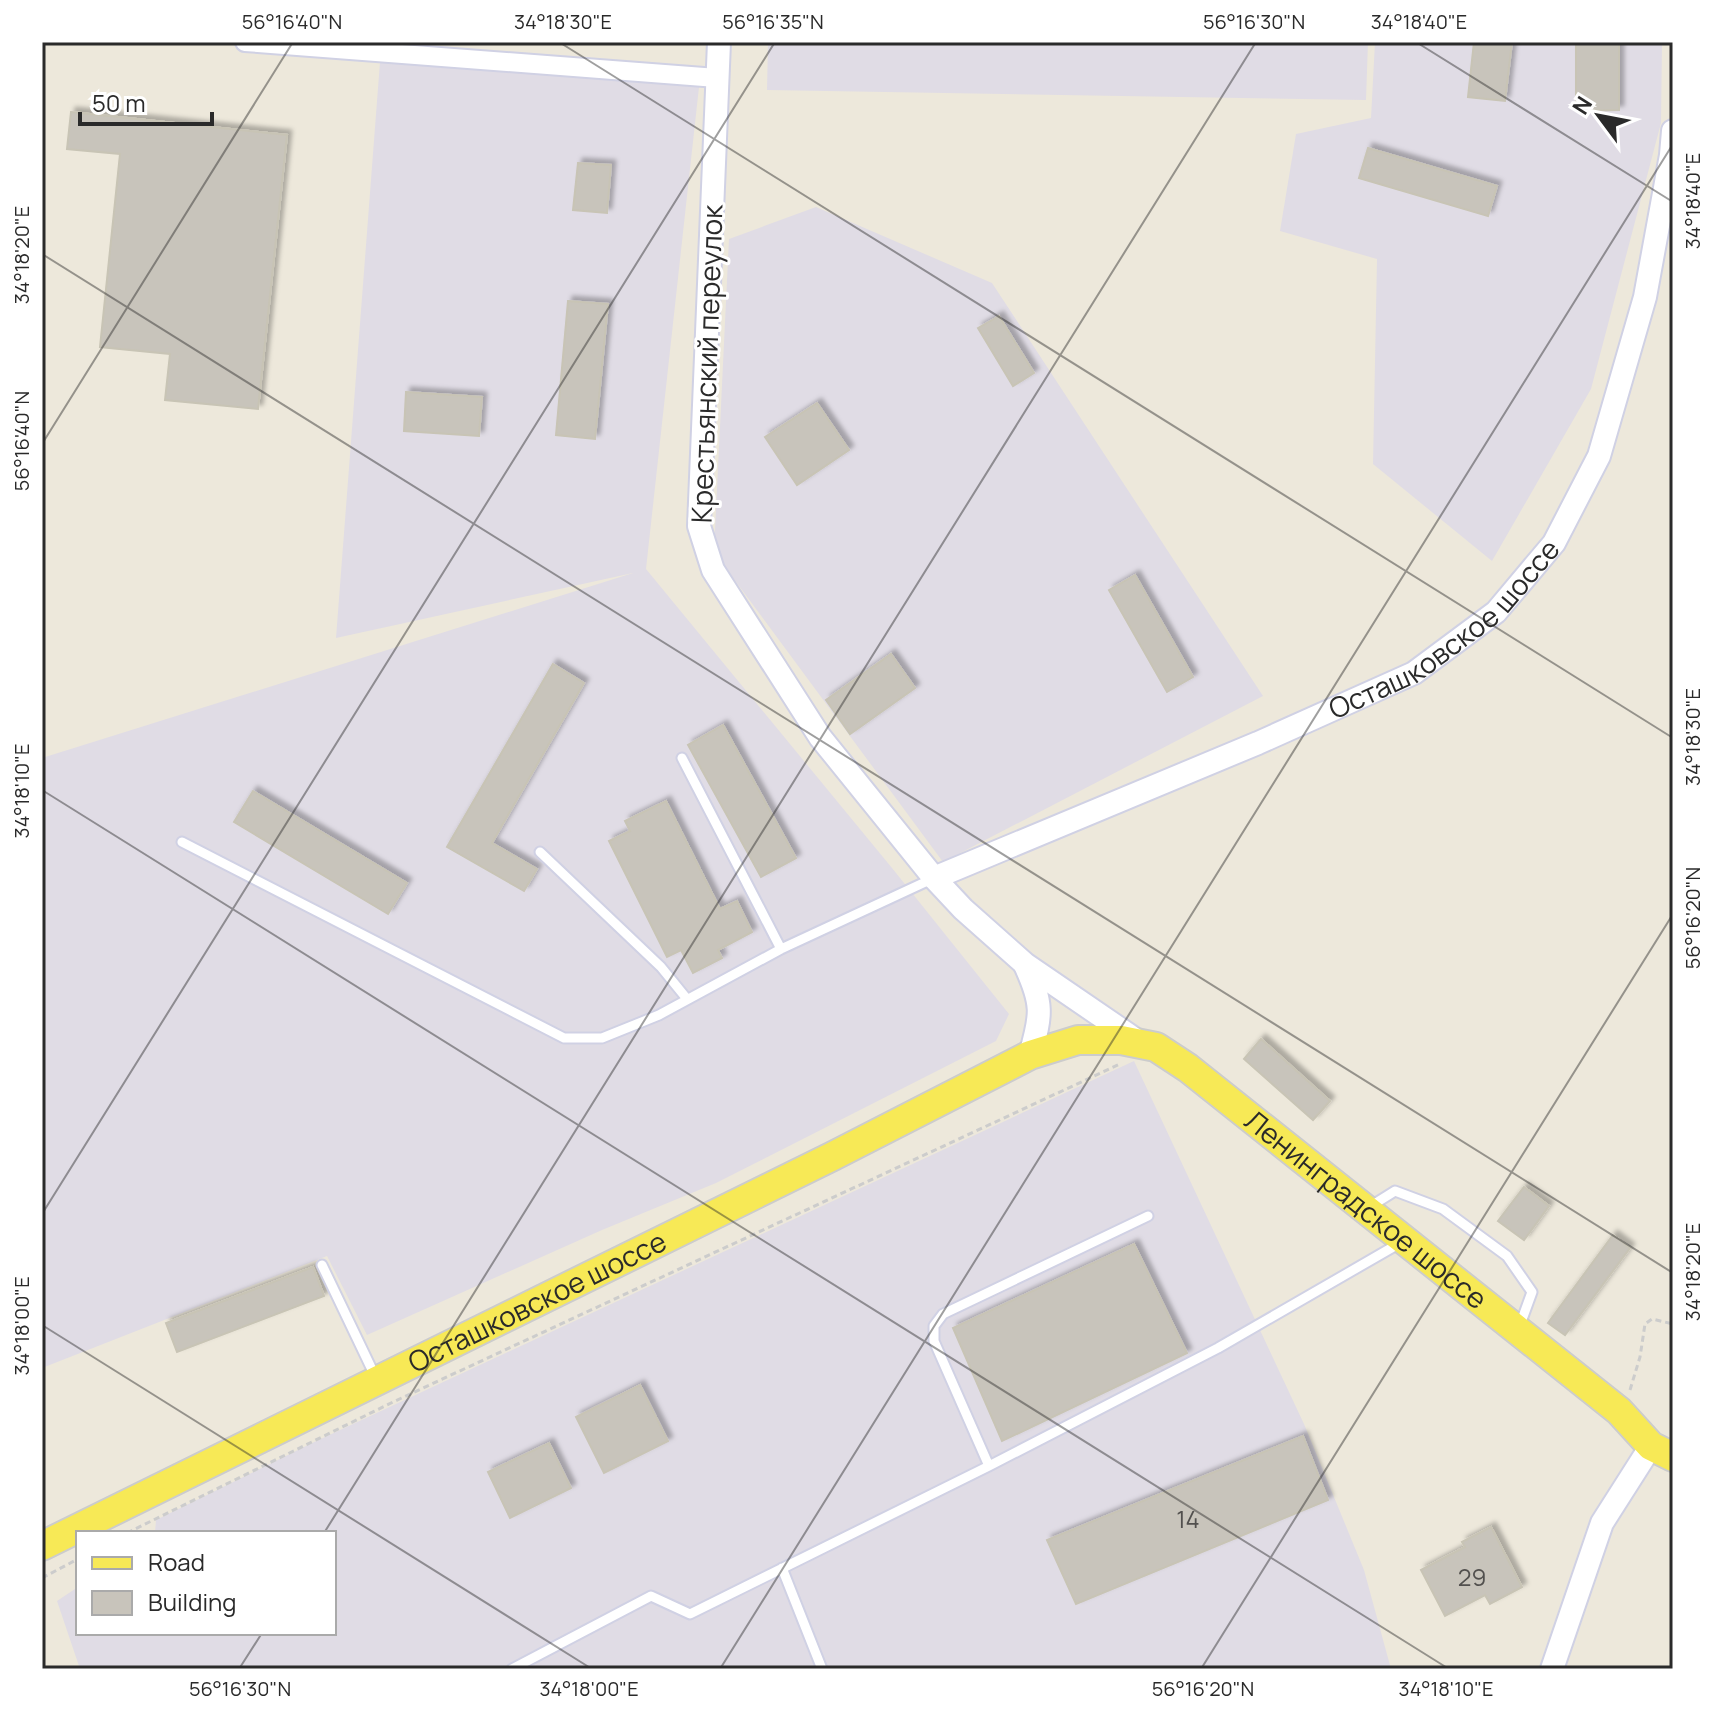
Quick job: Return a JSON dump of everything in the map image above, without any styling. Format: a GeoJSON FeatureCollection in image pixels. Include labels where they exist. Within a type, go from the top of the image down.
{"type":"FeatureCollection","features":[{"type":"Feature","properties":{"kind":"main road","name":"Ленинградское шоссе"},"geometry":{"type":"LineString","coordinates":[[1030,1055],[1078,1040],[1100,1039],[1147,1044],[1188,1068],[1619,1411],[1662,1452]]}},
{"type":"Feature","properties":{"kind":"main road","name":"Осташковское шоссе"},"geometry":{"type":"LineString","coordinates":[[42,1546],[819,1163],[1030,1055]]}},
{"type":"Feature","properties":{"kind":"street"},"geometry":{"type":"LineString","coordinates":[[245,42],[717,78]]}},
{"type":"Feature","properties":{"kind":"street","name":"Крестьянский переулок"},"geometry":{"type":"LineString","coordinates":[[719,42],[699,526],[713,570],[820,737],[934,878],[963,909],[1025,964],[1147,1044]]}},
{"type":"Feature","properties":{"kind":"street","name":"Осташковское шоссе"},"geometry":{"type":"LineString","coordinates":[[934,878],[1258,743],[1414,673],[1496,612],[1554,543],[1599,456],[1645,297],[1673,131]]}},
{"type":"Feature","properties":{"kind":"street"},"geometry":{"type":"LineString","coordinates":[[1025,964],[1037,991],[1041,1019],[1030,1055]]}},
{"type":"Feature","properties":{"kind":"street"},"geometry":{"type":"LineString","coordinates":[[1552,1669],[1602,1523],[1662,1452]]}},
{"type":"Feature","properties":{"kind":"lane"},"geometry":{"type":"LineString","coordinates":[[682,758],[781,949]]}},
{"type":"Feature","properties":{"kind":"lane"},"geometry":{"type":"LineString","coordinates":[[182,842],[564,1038],[602,1038],[659,1015],[781,949],[934,878]]}},
{"type":"Feature","properties":{"kind":"lane"},"geometry":{"type":"LineString","coordinates":[[540,852],[661,967],[687,999]]}},
{"type":"Feature","properties":{"kind":"lane"},"geometry":{"type":"LineString","coordinates":[[1365,1210],[1395,1191],[1443,1209],[1507,1256],[1532,1292],[1517,1332]]}},
{"type":"Feature","properties":{"kind":"lane"},"geometry":{"type":"LineString","coordinates":[[989,1466],[934,1341],[934,1326],[943,1314],[1148,1216]]}},
{"type":"Feature","properties":{"kind":"lane"},"geometry":{"type":"LineString","coordinates":[[512,1669],[651,1596],[690,1614],[1218,1348],[1403,1241]]}},
{"type":"Feature","properties":{"kind":"lane"},"geometry":{"type":"LineString","coordinates":[[322,1265],[378,1381]]}},
{"type":"Feature","properties":{"kind":"lane"},"geometry":{"type":"LineString","coordinates":[[782,1568],[822,1669]]}},
{"type":"Feature","properties":{"kind":"path"},"geometry":{"type":"LineString","coordinates":[[131,1531],[379,1408],[1147,1044]]}},
{"type":"Feature","properties":{"kind":"path"},"geometry":{"type":"LineString","coordinates":[[1619,1411],[1628,1399],[1640,1357],[1645,1324],[1652,1319],[1673,1324]]}},
{"type":"Feature","properties":{"kind":"path"},"geometry":{"type":"LineString","coordinates":[[42,1578],[76,1560]]}},
{"type":"Feature","properties":{"kind":"shaded area"},"geometry":{"type":"Polygon","coordinates":[[[768,42],[1368,42],[1366,100],[767,90],[768,42]]]}},
{"type":"Feature","properties":{"kind":"shaded area"},"geometry":{"type":"Polygon","coordinates":[[[1375,42],[1662,42],[1661,123],[1591,389],[1492,561],[1373,464],[1377,259],[1280,231],[1296,134],[1371,118],[1375,42]]]}},
{"type":"Feature","properties":{"kind":"shaded area"},"geometry":{"type":"Polygon","coordinates":[[[380,62],[699,87],[646,569],[1009,1014],[996,1041],[716,1183],[602,1230],[367,1335],[327,1256],[42,1368],[42,758],[633,573],[336,638],[380,62]]]}},
{"type":"Feature","properties":{"kind":"shaded area"},"geometry":{"type":"Polygon","coordinates":[[[816,207],[992,283],[1263,696],[943,862],[714,552],[729,239],[816,207]]]}},
{"type":"Feature","properties":{"kind":"shaded area"},"geometry":{"type":"Polygon","coordinates":[[[1134,1061],[1304,1424],[1364,1570],[1391,1669],[80,1669],[57,1601],[76,1588],[76,1635],[336,1635],[336,1531],[155,1531],[156,1520],[310,1444],[1134,1061]]]}},
{"type":"Feature","properties":{"kind":"building"},"geometry":{"type":"Polygon","coordinates":[[[1474,42],[1512,42],[1505,101],[1468,97],[1474,42]]]}},
{"type":"Feature","properties":{"kind":"building"},"geometry":{"type":"Polygon","coordinates":[[[1576,42],[1619,42],[1619,110],[1576,111],[1576,42]]]}},
{"type":"Feature","properties":{"kind":"building"},"geometry":{"type":"Polygon","coordinates":[[[71,112],[287,135],[258,409],[165,400],[170,354],[100,347],[120,154],[67,149],[71,112]]]}},
{"type":"Feature","properties":{"kind":"building"},"geometry":{"type":"Polygon","coordinates":[[[1368,148],[1497,186],[1488,216],[1359,178],[1368,148]]]}},
{"type":"Feature","properties":{"kind":"building"},"geometry":{"type":"Polygon","coordinates":[[[578,163],[611,165],[607,213],[573,210],[578,163]]]}},
{"type":"Feature","properties":{"kind":"building"},"geometry":{"type":"Polygon","coordinates":[[[568,301],[608,304],[595,439],[556,435],[568,301]]]}},
{"type":"Feature","properties":{"kind":"building"},"geometry":{"type":"Polygon","coordinates":[[[999,316],[1034,373],[1013,386],[978,328],[999,316]]]}},
{"type":"Feature","properties":{"kind":"building"},"geometry":{"type":"Polygon","coordinates":[[[406,392],[482,397],[479,436],[404,431],[406,392]]]}},
{"type":"Feature","properties":{"kind":"building"},"geometry":{"type":"Polygon","coordinates":[[[817,403],[849,450],[797,485],[765,437],[817,403]]]}},
{"type":"Feature","properties":{"kind":"building"},"geometry":{"type":"Polygon","coordinates":[[[1135,575],[1193,677],[1167,692],[1109,590],[1135,575]]]}},
{"type":"Feature","properties":{"kind":"building"},"geometry":{"type":"Polygon","coordinates":[[[891,654],[915,688],[850,734],[826,700],[891,654]]]}},
{"type":"Feature","properties":{"kind":"building"},"geometry":{"type":"Polygon","coordinates":[[[553,664],[584,683],[492,843],[537,869],[524,891],[447,847],[553,664]]]}},
{"type":"Feature","properties":{"kind":"building"},"geometry":{"type":"Polygon","coordinates":[[[723,725],[796,858],[761,877],[688,745],[723,725]]]}},
{"type":"Feature","properties":{"kind":"building"},"geometry":{"type":"Polygon","coordinates":[[[253,791],[407,883],[388,914],[234,822],[253,791]]]}},
{"type":"Feature","properties":{"kind":"building"},"geometry":{"type":"Polygon","coordinates":[[[666,801],[720,909],[737,901],[752,932],[718,950],[722,958],[693,973],[681,950],[667,957],[609,841],[630,831],[625,821],[666,801]]]}},
{"type":"Feature","properties":{"kind":"building"},"geometry":{"type":"Polygon","coordinates":[[[1261,1039],[1330,1101],[1313,1120],[1244,1059],[1261,1039]]]}},
{"type":"Feature","properties":{"kind":"building"},"geometry":{"type":"Polygon","coordinates":[[[1524,1187],[1549,1206],[1524,1240],[1498,1221],[1524,1187]]]}},
{"type":"Feature","properties":{"kind":"building"},"geometry":{"type":"Polygon","coordinates":[[[1613,1235],[1630,1248],[1565,1335],[1548,1323],[1613,1235]]]}},
{"type":"Feature","properties":{"kind":"building"},"geometry":{"type":"Polygon","coordinates":[[[1134,1244],[1187,1353],[1002,1441],[953,1328],[1134,1244]]]}},
{"type":"Feature","properties":{"kind":"building"},"geometry":{"type":"Polygon","coordinates":[[[313,1267],[324,1296],[177,1352],[166,1323],[313,1267]]]}},
{"type":"Feature","properties":{"kind":"building"},"geometry":{"type":"Polygon","coordinates":[[[640,1385],[668,1441],[604,1473],[576,1417],[640,1385]]]}},
{"type":"Feature","properties":{"kind":"building"},"geometry":{"type":"Polygon","coordinates":[[[1303,1436],[1328,1500],[1076,1604],[1047,1540],[1303,1436]]]}},
{"type":"Feature","properties":{"kind":"building"},"geometry":{"type":"Polygon","coordinates":[[[549,1443],[571,1488],[510,1518],[488,1472],[549,1443]]]}},
{"type":"Feature","properties":{"kind":"building"},"geometry":{"type":"Polygon","coordinates":[[[1491,1527],[1522,1587],[1490,1604],[1485,1595],[1445,1616],[1421,1570],[1465,1547],[1462,1542],[1491,1527]]]}}]}
